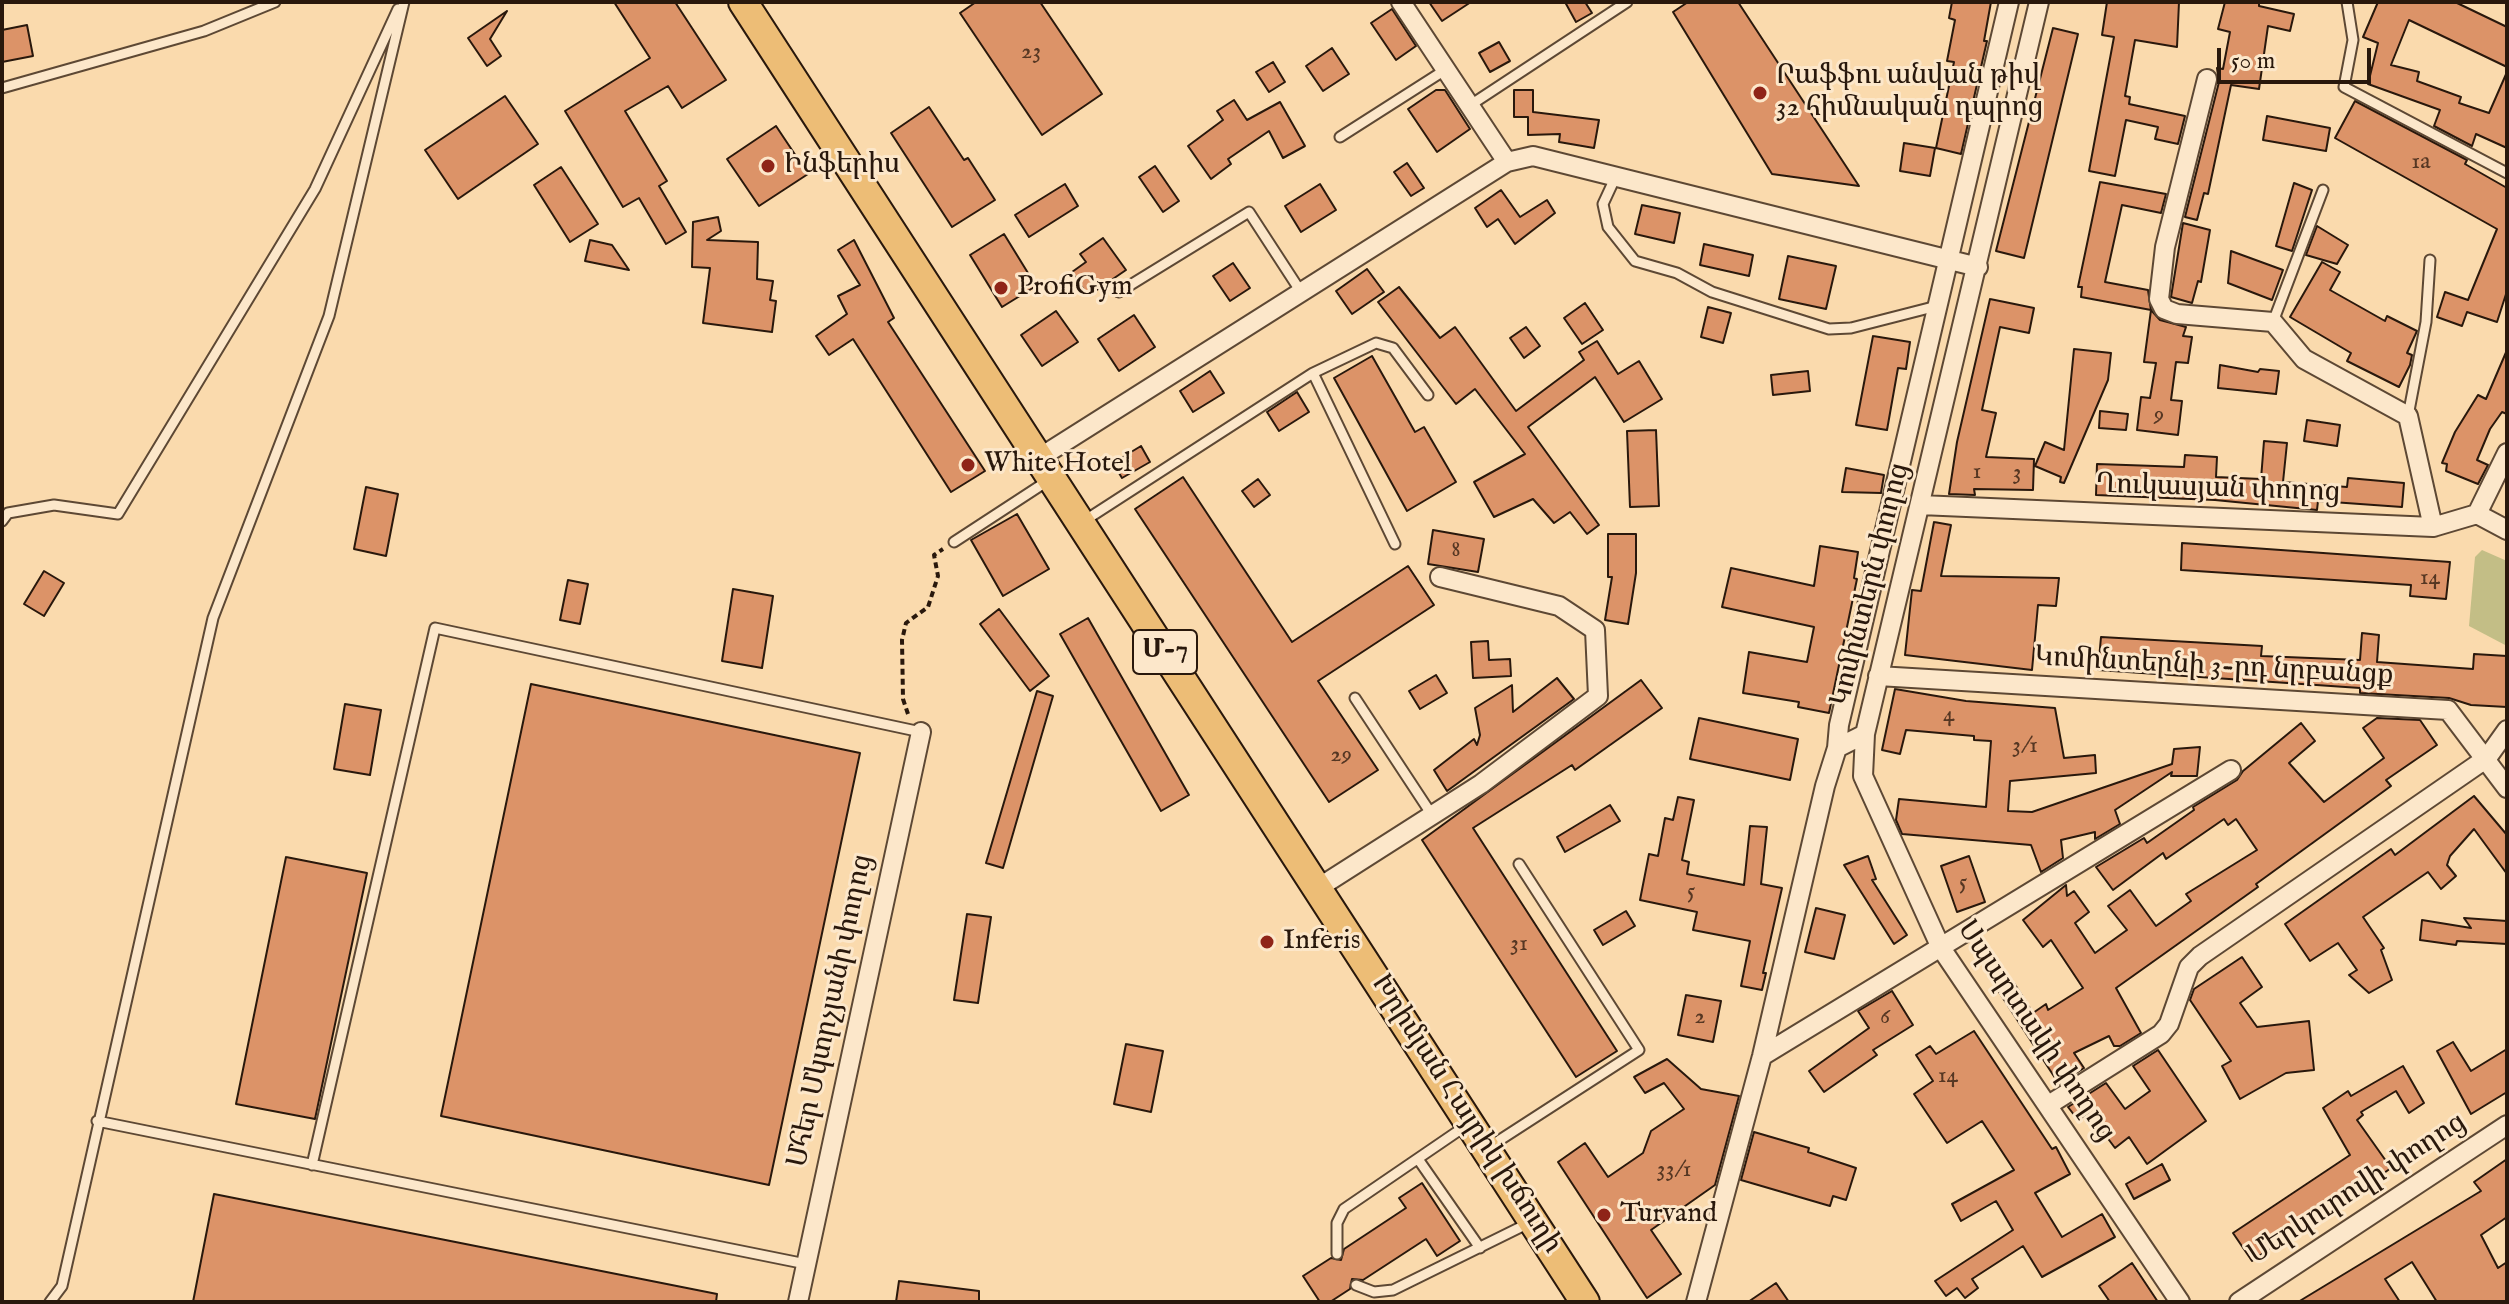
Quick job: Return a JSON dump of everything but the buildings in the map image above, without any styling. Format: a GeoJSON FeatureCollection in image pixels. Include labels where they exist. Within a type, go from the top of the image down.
{"type":"FeatureCollection","features":[{"type":"Feature","properties":{"kind":"highway","name":"Խրիմյան Հայրիկ խճուղի"},"geometry":{"type":"LineString","coordinates":[[743,2],[1585,1302]]}},
{"type":"Feature","properties":{"kind":"street"},"geometry":{"type":"LineString","coordinates":[[1401,2],[1507,162]]}},
{"type":"Feature","properties":{"kind":"street"},"geometry":{"type":"LineString","coordinates":[[1837,748],[1839,725],[1951,260],[2009,2]]}},
{"type":"Feature","properties":{"kind":"street","name":"Կոմինտերն փողոց"},"geometry":{"type":"LineString","coordinates":[[1696,1302],[1762,1056],[1837,748],[1865,734],[2039,2]]}},
{"type":"Feature","properties":{"kind":"street"},"geometry":{"type":"LineString","coordinates":[[2207,79],[2165,247],[2159,299],[2164,309],[2177,314],[2273,322],[2304,359],[2408,416],[2433,527]]}},
{"type":"Feature","properties":{"kind":"street"},"geometry":{"type":"LineString","coordinates":[[1046,468],[1301,292],[1507,162],[1533,156],[1978,267]]}},
{"type":"Feature","properties":{"kind":"street"},"geometry":{"type":"LineString","coordinates":[[2507,453],[2477,514],[2507,530]]}},
{"type":"Feature","properties":{"kind":"street","name":"Ղուկասյան փողոց"},"geometry":{"type":"LineString","coordinates":[[1920,505],[2433,527],[2477,514]]}},
{"type":"Feature","properties":{"kind":"street"},"geometry":{"type":"LineString","coordinates":[[1318,888],[1481,784],[1598,696],[1595,630],[1559,606],[1440,577]]}},
{"type":"Feature","properties":{"kind":"street","name":"Կոմինտերնի 3-րդ նրբանցք"},"geometry":{"type":"LineString","coordinates":[[1878,676],[2448,710],[2507,788]]}},
{"type":"Feature","properties":{"kind":"street"},"geometry":{"type":"LineString","coordinates":[[2050,1104],[2161,1034],[2169,1024],[2189,967],[2200,956],[2487,758],[2507,730]]}},
{"type":"Feature","properties":{"kind":"street","name":"Մհեր Մկտրչյանի փողոց"},"geometry":{"type":"LineString","coordinates":[[798,1302],[918,732]]}},
{"type":"Feature","properties":{"kind":"street","name":"Սպարտակի փողոց"},"geometry":{"type":"LineString","coordinates":[[1865,734],[1863,776],[1941,948],[2050,1104],[2180,1302]]}},
{"type":"Feature","properties":{"kind":"street"},"geometry":{"type":"LineString","coordinates":[[1762,1056],[2231,770]]}},
{"type":"Feature","properties":{"kind":"street","name":"Մերկուրովի փողոց"},"geometry":{"type":"LineString","coordinates":[[2239,1302],[2507,1125]]}},
{"type":"Feature","properties":{"kind":"lane"},"geometry":{"type":"LineString","coordinates":[[2,88],[204,31],[275,2]]}},
{"type":"Feature","properties":{"kind":"lane"},"geometry":{"type":"LineString","coordinates":[[2,521],[8,513],[54,505],[118,514],[315,189],[402,2]]}},
{"type":"Feature","properties":{"kind":"lane"},"geometry":{"type":"LineString","coordinates":[[50,1302],[62,1286],[213,618],[329,316],[402,2]]}},
{"type":"Feature","properties":{"kind":"lane"},"geometry":{"type":"LineString","coordinates":[[1469,106],[1627,2]]}},
{"type":"Feature","properties":{"kind":"lane"},"geometry":{"type":"LineString","coordinates":[[2347,2],[2353,40],[2344,87],[2507,173]]}},
{"type":"Feature","properties":{"kind":"lane"},"geometry":{"type":"LineString","coordinates":[[1340,137],[1445,70]]}},
{"type":"Feature","properties":{"kind":"lane"},"geometry":{"type":"LineString","coordinates":[[1616,176],[1603,204],[1608,227],[1620,246],[1635,261],[1677,273],[1712,292],[1829,329],[1851,328],[1940,305]]}},
{"type":"Feature","properties":{"kind":"lane"},"geometry":{"type":"LineString","coordinates":[[2273,322],[2323,190]]}},
{"type":"Feature","properties":{"kind":"lane"},"geometry":{"type":"LineString","coordinates":[[1119,292],[1249,212],[1301,292]]}},
{"type":"Feature","properties":{"kind":"lane"},"geometry":{"type":"LineString","coordinates":[[2408,416],[2426,322],[2430,260]]}},
{"type":"Feature","properties":{"kind":"lane"},"geometry":{"type":"LineString","coordinates":[[1081,523],[1313,373],[1376,343],[1393,348],[1428,395]]}},
{"type":"Feature","properties":{"kind":"lane"},"geometry":{"type":"LineString","coordinates":[[1313,373],[1395,544]]}},
{"type":"Feature","properties":{"kind":"lane"},"geometry":{"type":"LineString","coordinates":[[954,542],[1046,468]]}},
{"type":"Feature","properties":{"kind":"lane"},"geometry":{"type":"LineString","coordinates":[[312,1165],[435,628],[918,732]]}},
{"type":"Feature","properties":{"kind":"lane"},"geometry":{"type":"LineString","coordinates":[[1355,698],[1432,815]]}},
{"type":"Feature","properties":{"kind":"lane"},"geometry":{"type":"LineString","coordinates":[[1487,1149],[1639,1050],[1519,864]]}},
{"type":"Feature","properties":{"kind":"lane"},"geometry":{"type":"LineString","coordinates":[[97,1121],[806,1264]]}},
{"type":"Feature","properties":{"kind":"lane"},"geometry":{"type":"LineString","coordinates":[[1337,1254],[1337,1223],[1344,1209],[1470,1123]]}},
{"type":"Feature","properties":{"kind":"lane"},"geometry":{"type":"LineString","coordinates":[[1418,1159],[1480,1248]]}},
{"type":"Feature","properties":{"kind":"lane"},"geometry":{"type":"LineString","coordinates":[[1356,1285],[1374,1292],[1393,1290],[1533,1221]]}},
{"type":"Feature","properties":{"kind":"path"},"geometry":{"type":"LineString","coordinates":[[918,732],[903,699],[902,640],[906,623],[928,607],[938,576],[934,555],[954,542]]}},
{"type":"Feature","properties":{"kind":"shaded area"},"geometry":{"type":"Polygon","coordinates":[[[2482,550],[2507,561],[2507,646],[2469,626],[2475,557],[2482,550]]]}},
{"type":"Feature","properties":{"kind":"place","name":"Րաֆֆու անվան թիվ 32 հիմնական դպրոց"},"geometry":{"type":"Point","coordinates":[1760,93]}},
{"type":"Feature","properties":{"kind":"place","name":"Ինֆերիս"},"geometry":{"type":"Point","coordinates":[768,166]}},
{"type":"Feature","properties":{"kind":"place","name":"ProfiGym"},"geometry":{"type":"Point","coordinates":[1001,288]}},
{"type":"Feature","properties":{"kind":"place","name":"White Hotel"},"geometry":{"type":"Point","coordinates":[968,465]}},
{"type":"Feature","properties":{"kind":"place","name":"Inferis"},"geometry":{"type":"Point","coordinates":[1267,942]}},
{"type":"Feature","properties":{"kind":"place","name":"Turvand"},"geometry":{"type":"Point","coordinates":[1604,1215]}}]}
